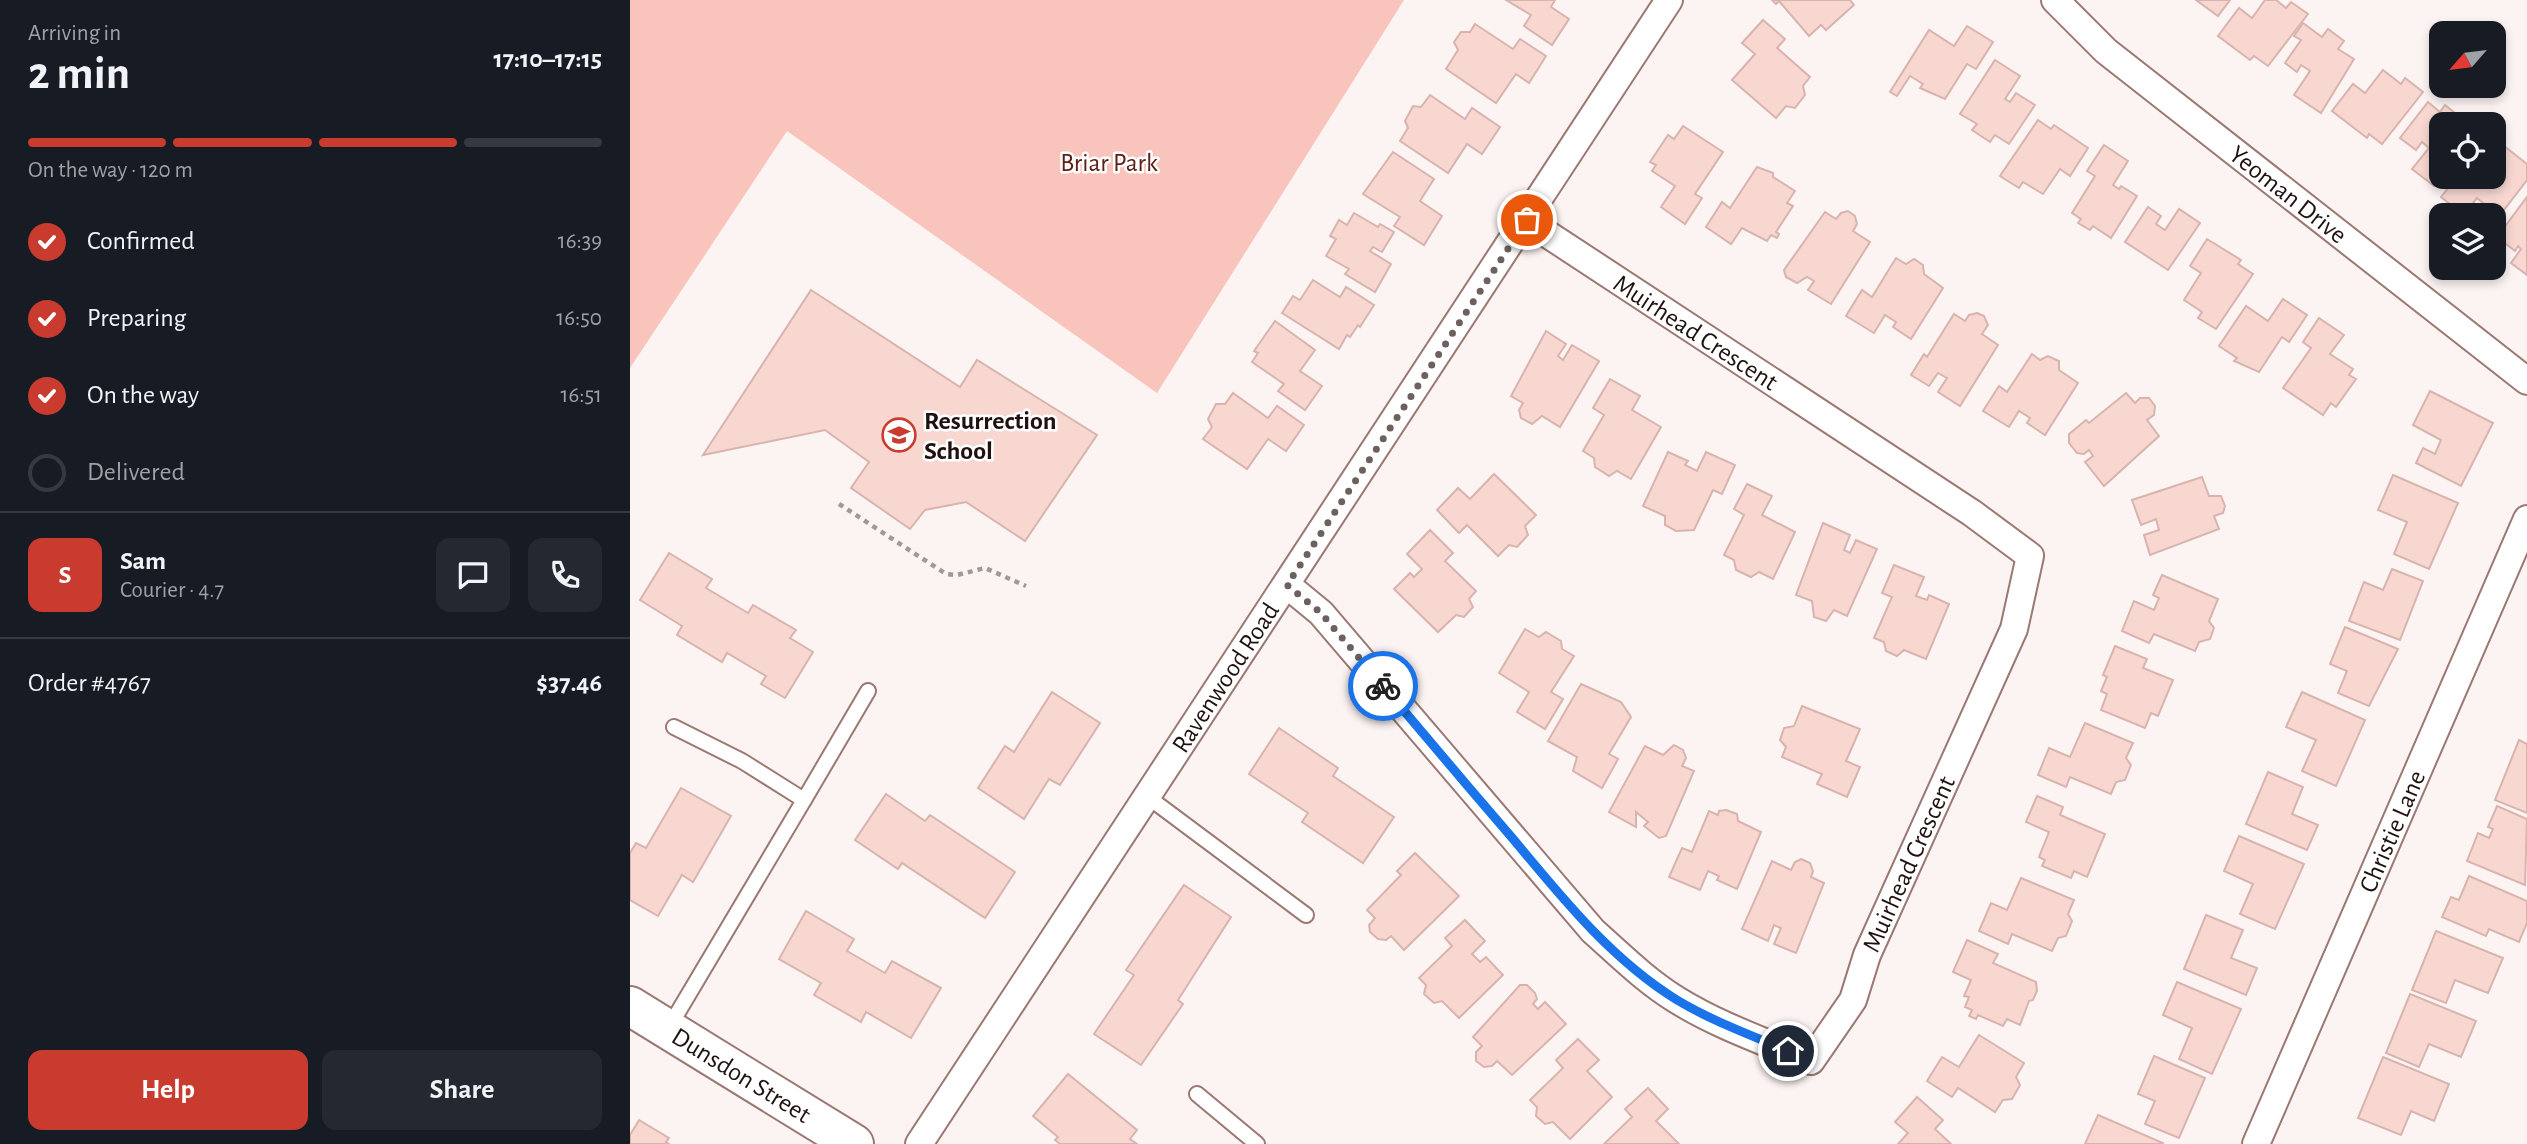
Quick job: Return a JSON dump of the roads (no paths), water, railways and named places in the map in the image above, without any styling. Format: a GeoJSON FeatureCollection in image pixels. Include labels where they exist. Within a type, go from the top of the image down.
{"type":"FeatureCollection","features":[{"type":"Feature","properties":{"kind":"main road","name":"Dunsdon Street"},"geometry":{"type":"LineString","coordinates":[[630,1006],[854,1144]]}},
{"type":"Feature","properties":{"kind":"street","name":"Ravenwood Road"},"geometry":{"type":"LineString","coordinates":[[919,1144],[1669,0]]}},
{"type":"Feature","properties":{"kind":"street","name":"Yeoman Drive"},"geometry":{"type":"LineString","coordinates":[[2055,0],[2106,51],[2527,381]]}},
{"type":"Feature","properties":{"kind":"street","name":"Muirhead Crescent"},"geometry":{"type":"LineString","coordinates":[[1287,585],[1321,613],[1593,931],[1636,970],[1676,1000],[1719,1022],[1811,1061],[1853,1000],[1867,955],[2014,629],[2030,556],[1972,513],[1527,220]]}},
{"type":"Feature","properties":{"kind":"street","name":"Christie Lane"},"geometry":{"type":"LineString","coordinates":[[2256,1144],[2527,519]]}},
{"type":"Feature","properties":{"kind":"lane"},"geometry":{"type":"LineString","coordinates":[[667,1029],[868,691]]}},
{"type":"Feature","properties":{"kind":"lane"},"geometry":{"type":"LineString","coordinates":[[674,727],[742,761],[804,800]]}},
{"type":"Feature","properties":{"kind":"lane"},"geometry":{"type":"LineString","coordinates":[[1148,797],[1306,915]]}},
{"type":"Feature","properties":{"kind":"lane"},"geometry":{"type":"LineString","coordinates":[[1197,1094],[1257,1144]]}},
{"type":"Feature","properties":{"kind":"place","name":"Resurrection School"},"geometry":{"type":"Point","coordinates":[899,435]}},
{"type":"Feature","properties":{"kind":"park label","name":"Briar Park"},"geometry":{"type":"Point","coordinates":[1109,162]}}]}
